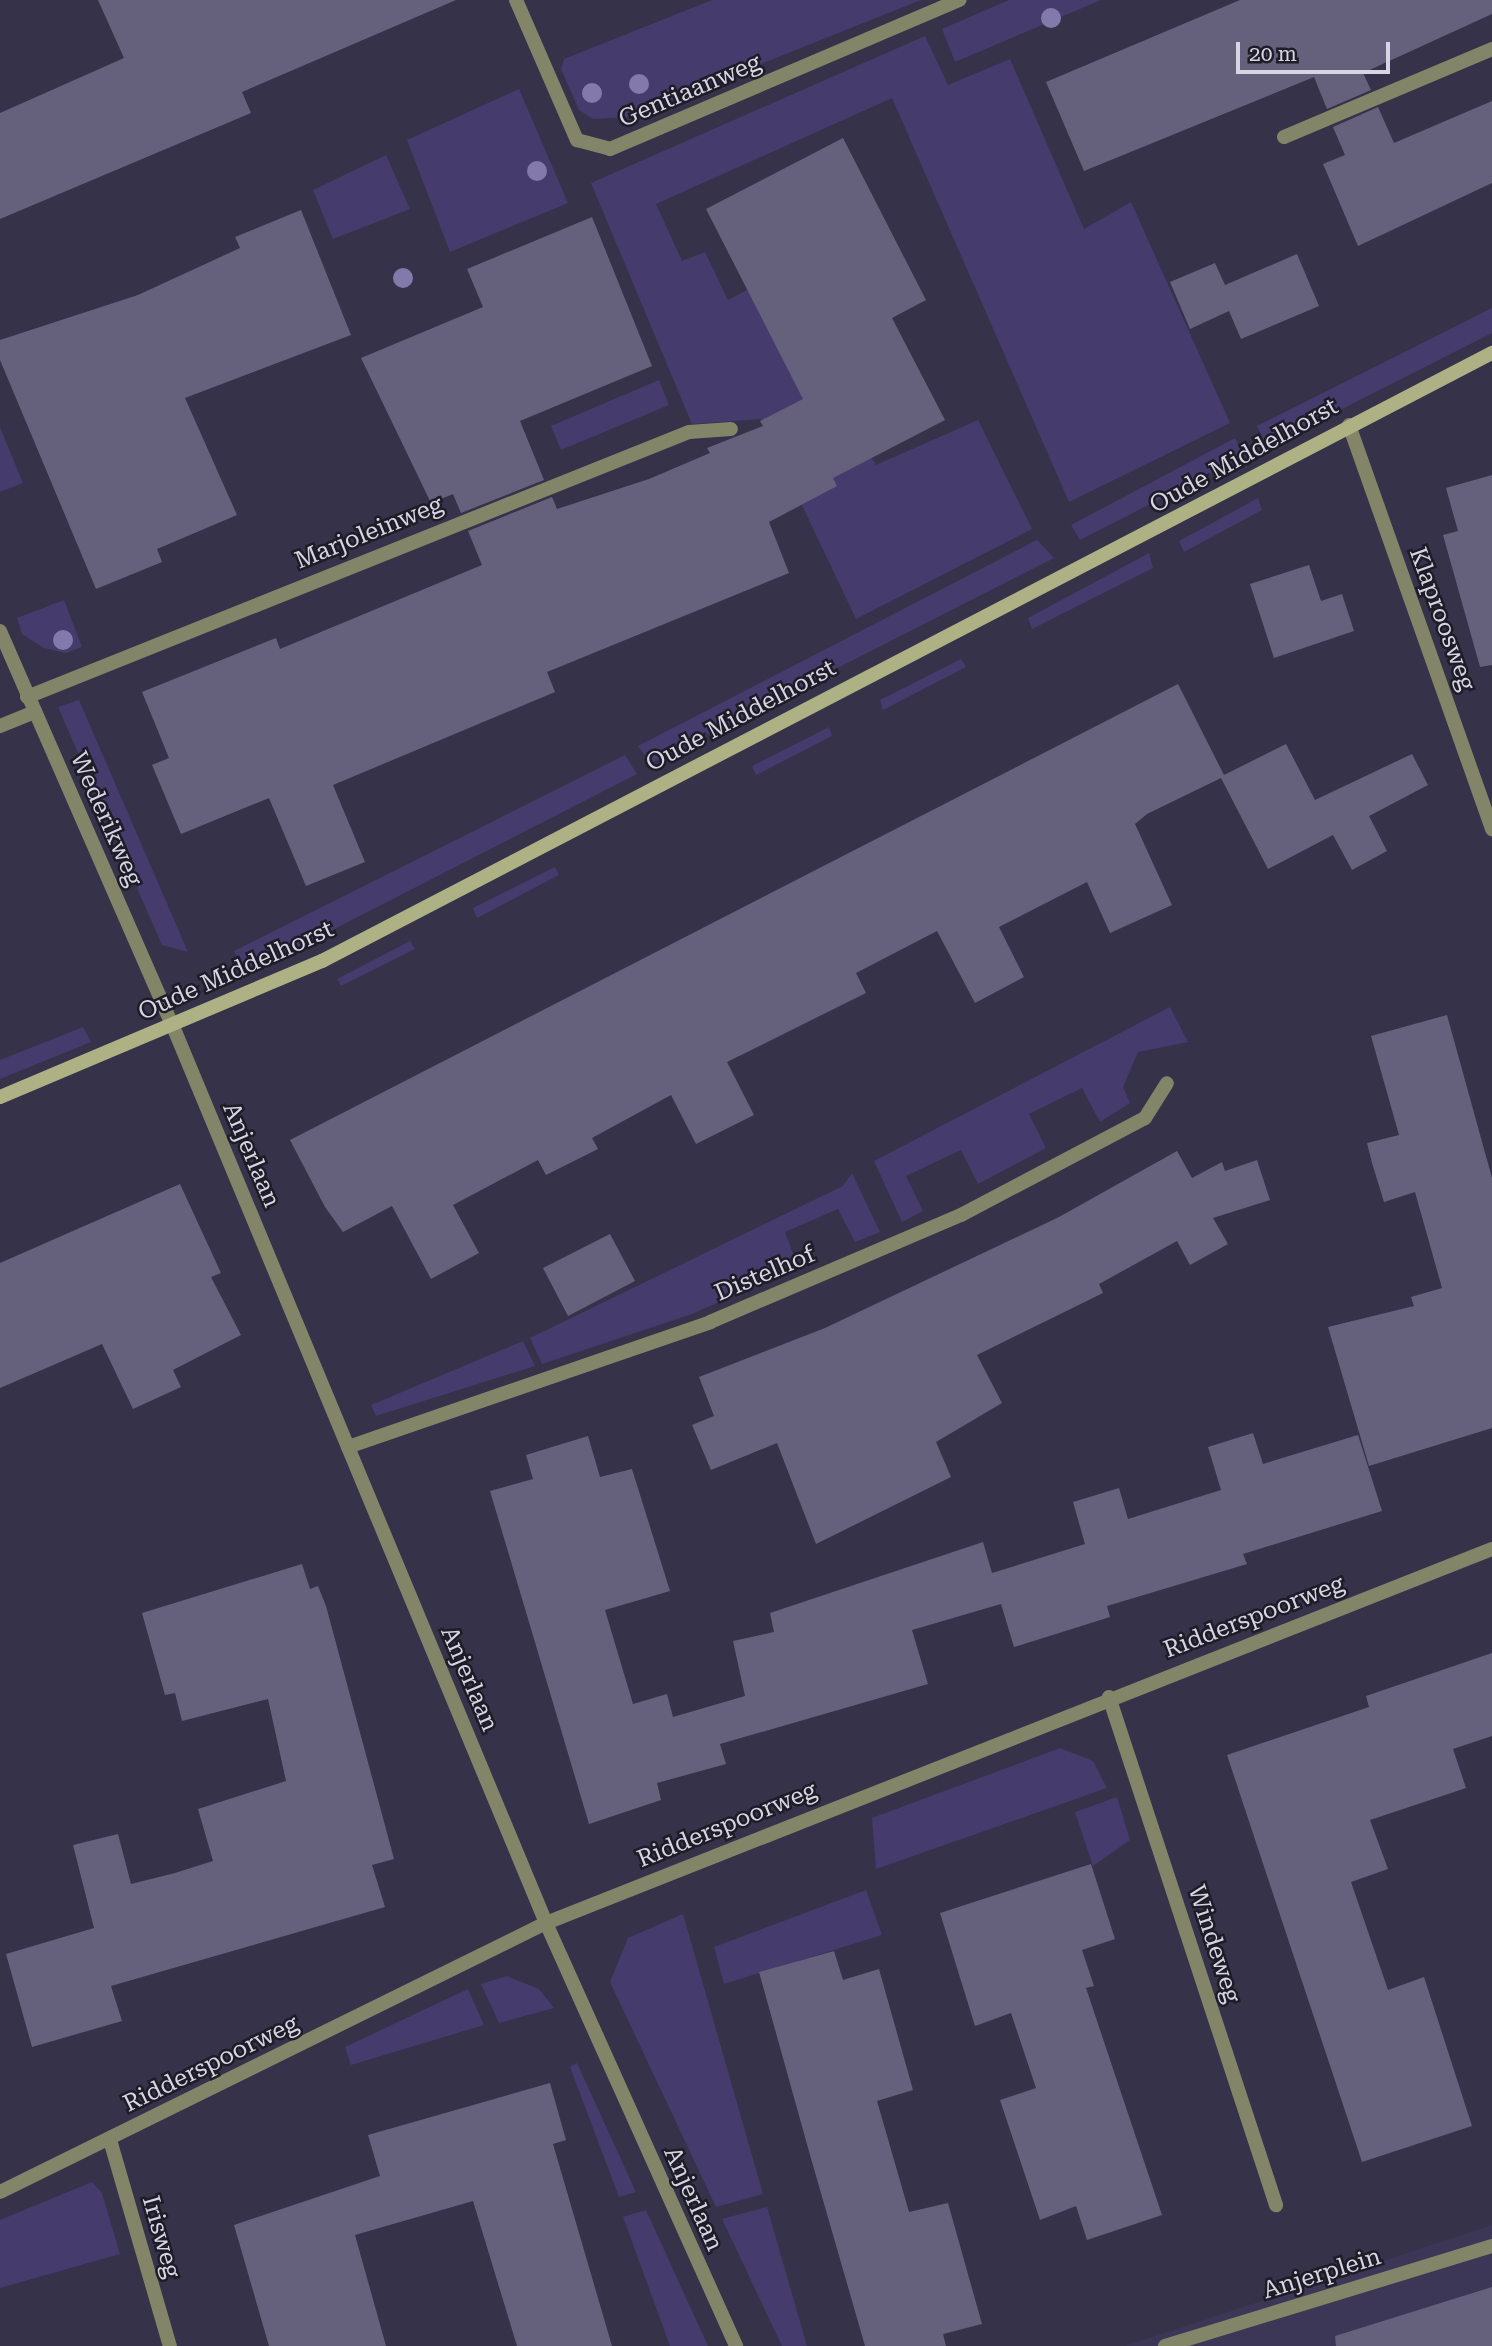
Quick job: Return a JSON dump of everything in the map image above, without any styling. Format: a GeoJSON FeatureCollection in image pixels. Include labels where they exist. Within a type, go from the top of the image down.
{"type":"FeatureCollection","features":[{"type":"Feature","properties":{"kind":"street","name":"Gentiaanweg"},"geometry":{"type":"LineString","coordinates":[[516,0],[578,140],[610,149],[960,0]]}},
{"type":"Feature","properties":{"kind":"street"},"geometry":{"type":"LineString","coordinates":[[1284,138],[1492,49]]}},
{"type":"Feature","properties":{"kind":"street","name":"Oude Middelhorst"},"geometry":{"type":"LineString","coordinates":[[0,1097],[322,961],[1492,353]]}},
{"type":"Feature","properties":{"kind":"street","name":"Klaproosweg"},"geometry":{"type":"LineString","coordinates":[[1349,425],[1492,829]]}},
{"type":"Feature","properties":{"kind":"street","name":"Marjoleinweg"},"geometry":{"type":"LineString","coordinates":[[27,697],[664,441],[689,432],[732,429]]}},
{"type":"Feature","properties":{"kind":"street","name":"Wederikweg"},"geometry":{"type":"LineString","coordinates":[[0,631],[172,1024]]}},
{"type":"Feature","properties":{"kind":"street"},"geometry":{"type":"LineString","coordinates":[[0,726],[35,712]]}},
{"type":"Feature","properties":{"kind":"street","name":"Anjerlaan"},"geometry":{"type":"LineString","coordinates":[[172,1024],[546,1923],[736,2346]]}},
{"type":"Feature","properties":{"kind":"street","name":"Distelhof"},"geometry":{"type":"LineString","coordinates":[[348,1447],[710,1322],[961,1215],[1145,1118],[1167,1083]]}},
{"type":"Feature","properties":{"kind":"street","name":"Ridderspoorweg"},"geometry":{"type":"LineString","coordinates":[[0,2192],[546,1923],[1109,1697],[1492,1549]]}},
{"type":"Feature","properties":{"kind":"street","name":"Windeweg"},"geometry":{"type":"LineString","coordinates":[[1109,1697],[1276,2205]]}},
{"type":"Feature","properties":{"kind":"street","name":"Irisweg"},"geometry":{"type":"LineString","coordinates":[[110,2140],[170,2346]]}},
{"type":"Feature","properties":{"kind":"street","name":"Anjerplein"},"geometry":{"type":"LineString","coordinates":[[1165,2346],[1492,2246]]}},
{"type":"Feature","properties":{"kind":"shaded area"},"geometry":{"type":"Polygon","coordinates":[[[712,0],[921,0],[628,117],[593,119],[579,110],[561,69],[564,59],[712,0]]]}},
{"type":"Feature","properties":{"kind":"shaded area"},"geometry":{"type":"Polygon","coordinates":[[[1009,0],[1101,0],[955,62],[942,29],[1009,0]]]}},
{"type":"Feature","properties":{"kind":"shaded area"},"geometry":{"type":"Polygon","coordinates":[[[925,36],[948,85],[1010,59],[1084,229],[1131,202],[1230,423],[1069,502],[892,98],[656,204],[682,261],[705,252],[728,300],[764,281],[876,465],[978,420],[1032,529],[856,619],[761,419],[692,424],[591,183],[925,36]]]}},
{"type":"Feature","properties":{"kind":"shaded area"},"geometry":{"type":"Polygon","coordinates":[[[519,89],[568,203],[450,252],[407,140],[519,89]]]}},
{"type":"Feature","properties":{"kind":"shaded area"},"geometry":{"type":"Polygon","coordinates":[[[386,155],[410,209],[333,239],[313,190],[386,155]]]}},
{"type":"Feature","properties":{"kind":"shaded area"},"geometry":{"type":"Polygon","coordinates":[[[1492,308],[1492,333],[1267,447],[1257,426],[1492,308]]]}},
{"type":"Feature","properties":{"kind":"shaded area"},"geometry":{"type":"Polygon","coordinates":[[[659,380],[669,405],[561,450],[551,426],[659,380]]]}},
{"type":"Feature","properties":{"kind":"shaded area"},"geometry":{"type":"Polygon","coordinates":[[[0,427],[23,483],[0,492],[0,427]]]}},
{"type":"Feature","properties":{"kind":"shaded area"},"geometry":{"type":"Polygon","coordinates":[[[1235,438],[1244,456],[1080,540],[1071,525],[1235,438]]]}},
{"type":"Feature","properties":{"kind":"shaded area"},"geometry":{"type":"Polygon","coordinates":[[[1258,498],[1262,510],[1184,552],[1179,541],[1258,498]]]}},
{"type":"Feature","properties":{"kind":"shaded area"},"geometry":{"type":"Polygon","coordinates":[[[1037,540],[1054,558],[651,763],[638,746],[1037,540]]]}},
{"type":"Feature","properties":{"kind":"shaded area"},"geometry":{"type":"Polygon","coordinates":[[[1149,553],[1153,568],[1032,629],[1028,618],[1149,553]]]}},
{"type":"Feature","properties":{"kind":"shaded area"},"geometry":{"type":"Polygon","coordinates":[[[64,600],[82,647],[66,653],[44,648],[22,634],[17,618],[64,600]]]}},
{"type":"Feature","properties":{"kind":"shaded area"},"geometry":{"type":"Polygon","coordinates":[[[961,659],[966,667],[883,710],[880,700],[961,659]]]}},
{"type":"Feature","properties":{"kind":"shaded area"},"geometry":{"type":"Polygon","coordinates":[[[79,700],[188,952],[162,945],[58,707],[79,700]]]}},
{"type":"Feature","properties":{"kind":"shaded area"},"geometry":{"type":"Polygon","coordinates":[[[829,727],[832,736],[756,775],[752,766],[829,727]]]}},
{"type":"Feature","properties":{"kind":"shaded area"},"geometry":{"type":"Polygon","coordinates":[[[625,755],[637,774],[262,966],[242,966],[234,951],[625,755]]]}},
{"type":"Feature","properties":{"kind":"shaded area"},"geometry":{"type":"Polygon","coordinates":[[[555,867],[559,875],[477,918],[473,908],[555,867]]]}},
{"type":"Feature","properties":{"kind":"shaded area"},"geometry":{"type":"Polygon","coordinates":[[[410,941],[415,949],[341,986],[337,979],[410,941]]]}},
{"type":"Feature","properties":{"kind":"shaded area"},"geometry":{"type":"Polygon","coordinates":[[[1170,1007],[1188,1042],[1138,1052],[1123,1087],[1130,1103],[1100,1122],[1082,1088],[1029,1114],[1046,1148],[978,1184],[961,1150],[906,1176],[923,1211],[902,1222],[874,1161],[1170,1007]]]}},
{"type":"Feature","properties":{"kind":"shaded area"},"geometry":{"type":"Polygon","coordinates":[[[83,1027],[91,1042],[0,1079],[0,1060],[83,1027]]]}},
{"type":"Feature","properties":{"kind":"shaded area"},"geometry":{"type":"Polygon","coordinates":[[[852,1173],[880,1232],[855,1242],[838,1209],[785,1232],[798,1267],[692,1314],[542,1364],[530,1338],[843,1186],[852,1173]]]}},
{"type":"Feature","properties":{"kind":"shaded area"},"geometry":{"type":"Polygon","coordinates":[[[523,1341],[535,1366],[376,1416],[371,1405],[523,1341]]]}},
{"type":"Feature","properties":{"kind":"shaded area"},"geometry":{"type":"Polygon","coordinates":[[[1060,1748],[1093,1761],[1107,1788],[876,1869],[872,1818],[1060,1748]]]}},
{"type":"Feature","properties":{"kind":"shaded area"},"geometry":{"type":"Polygon","coordinates":[[[1117,1797],[1130,1840],[1093,1866],[1075,1812],[1117,1797]]]}},
{"type":"Feature","properties":{"kind":"shaded area"},"geometry":{"type":"Polygon","coordinates":[[[866,1890],[882,1935],[724,1984],[714,1947],[866,1890]]]}},
{"type":"Feature","properties":{"kind":"shaded area"},"geometry":{"type":"Polygon","coordinates":[[[683,1914],[763,2194],[716,2207],[610,1982],[628,1938],[683,1914]]]}},
{"type":"Feature","properties":{"kind":"shaded area"},"geometry":{"type":"Polygon","coordinates":[[[507,1976],[539,1989],[554,2008],[499,2023],[481,1984],[507,1976]]]}},
{"type":"Feature","properties":{"kind":"shaded area"},"geometry":{"type":"Polygon","coordinates":[[[468,1989],[484,2025],[351,2065],[345,2047],[468,1989]]]}},
{"type":"Feature","properties":{"kind":"shaded area"},"geometry":{"type":"Polygon","coordinates":[[[577,2063],[636,2192],[619,2197],[570,2067],[577,2063]]]}},
{"type":"Feature","properties":{"kind":"shaded area"},"geometry":{"type":"Polygon","coordinates":[[[92,2182],[102,2193],[120,2254],[0,2288],[0,2220],[92,2182]]]}},
{"type":"Feature","properties":{"kind":"shaded area"},"geometry":{"type":"Polygon","coordinates":[[[767,2207],[807,2346],[782,2346],[722,2219],[767,2207]]]}},
{"type":"Feature","properties":{"kind":"shaded area"},"geometry":{"type":"Polygon","coordinates":[[[646,2210],[708,2346],[670,2346],[623,2217],[646,2210]]]}},
{"type":"Feature","properties":{"kind":"shaded area"},"geometry":{"type":"Polygon","coordinates":[[[1492,2225],[1492,2346],[1125,2346],[1492,2225]]]}},
{"type":"Feature","properties":{"kind":"building"},"geometry":{"type":"Polygon","coordinates":[[[98,0],[456,0],[242,92],[251,113],[0,219],[0,113],[124,58],[98,0]]]}},
{"type":"Feature","properties":{"kind":"building"},"geometry":{"type":"Polygon","coordinates":[[[1240,0],[1492,0],[1492,14],[1363,73],[1371,90],[1327,109],[1314,77],[1084,171],[1046,82],[1240,0]]]}},
{"type":"Feature","properties":{"kind":"building"},"geometry":{"type":"Polygon","coordinates":[[[1492,101],[1492,183],[1358,246],[1323,164],[1345,155],[1333,127],[1378,107],[1394,143],[1492,101]]]}},
{"type":"Feature","properties":{"kind":"building"},"geometry":{"type":"Polygon","coordinates":[[[843,138],[926,300],[892,318],[945,420],[833,478],[837,486],[769,522],[789,573],[547,672],[555,692],[333,785],[365,862],[306,886],[269,798],[181,834],[152,765],[169,758],[142,692],[276,638],[280,649],[482,565],[468,531],[552,497],[557,509],[649,479],[710,453],[707,448],[763,426],[760,421],[803,399],[706,209],[843,138]]]}},
{"type":"Feature","properties":{"kind":"building"},"geometry":{"type":"Polygon","coordinates":[[[301,210],[351,335],[185,398],[237,515],[157,549],[162,562],[96,589],[0,360],[0,340],[138,295],[240,248],[235,237],[301,210]]]}},
{"type":"Feature","properties":{"kind":"building"},"geometry":{"type":"Polygon","coordinates":[[[592,217],[652,366],[520,421],[544,480],[461,513],[453,494],[431,503],[361,358],[483,307],[467,269],[592,217]]]}},
{"type":"Feature","properties":{"kind":"building"},"geometry":{"type":"Polygon","coordinates":[[[1297,254],[1319,306],[1241,339],[1229,311],[1190,329],[1170,282],[1215,263],[1225,285],[1297,254]]]}},
{"type":"Feature","properties":{"kind":"building"},"geometry":{"type":"Polygon","coordinates":[[[1492,475],[1492,665],[1480,667],[1443,535],[1458,531],[1446,488],[1492,475]]]}},
{"type":"Feature","properties":{"kind":"building"},"geometry":{"type":"Polygon","coordinates":[[[1309,565],[1321,601],[1342,594],[1354,631],[1274,658],[1250,584],[1309,565]]]}},
{"type":"Feature","properties":{"kind":"building"},"geometry":{"type":"Polygon","coordinates":[[[1178,684],[1224,775],[1286,744],[1315,800],[1412,754],[1428,785],[1369,816],[1387,851],[1352,870],[1333,835],[1268,869],[1221,778],[1147,814],[1135,824],[1172,905],[1110,933],[1087,882],[999,927],[1024,977],[975,1003],[937,931],[856,973],[866,993],[727,1062],[754,1115],[696,1144],[671,1095],[592,1138],[598,1149],[546,1175],[538,1160],[453,1205],[479,1253],[431,1279],[392,1206],[343,1232],[325,1207],[290,1140],[1178,684]]]}},
{"type":"Feature","properties":{"kind":"building"},"geometry":{"type":"Polygon","coordinates":[[[1447,1015],[1492,1178],[1492,1428],[1369,1466],[1328,1327],[1414,1306],[1411,1297],[1442,1288],[1415,1192],[1384,1202],[1372,1163],[1367,1143],[1399,1135],[1371,1036],[1447,1015]]]}},
{"type":"Feature","properties":{"kind":"building"},"geometry":{"type":"Polygon","coordinates":[[[1177,1151],[1192,1178],[1222,1162],[1225,1171],[1257,1160],[1270,1200],[1213,1218],[1228,1244],[1190,1265],[1177,1241],[1099,1284],[1103,1293],[977,1355],[1002,1403],[936,1442],[951,1477],[816,1544],[777,1443],[711,1470],[692,1425],[714,1416],[699,1377],[825,1328],[1059,1217],[1177,1151]]]}},
{"type":"Feature","properties":{"kind":"building"},"geometry":{"type":"Polygon","coordinates":[[[180,1184],[221,1273],[211,1277],[241,1335],[173,1370],[181,1387],[133,1409],[102,1344],[0,1388],[0,1263],[180,1184]]]}},
{"type":"Feature","properties":{"kind":"building"},"geometry":{"type":"Polygon","coordinates":[[[610,1234],[635,1281],[568,1316],[543,1268],[610,1234]]]}},
{"type":"Feature","properties":{"kind":"building"},"geometry":{"type":"Polygon","coordinates":[[[1253,1433],[1263,1464],[1358,1435],[1382,1511],[1243,1554],[1247,1564],[1107,1606],[1110,1617],[1014,1647],[1001,1604],[912,1630],[928,1684],[720,1744],[726,1764],[657,1783],[661,1800],[589,1824],[490,1491],[533,1479],[526,1455],[588,1436],[600,1477],[632,1469],[670,1591],[605,1610],[633,1704],[667,1694],[673,1717],[745,1696],[733,1641],[774,1632],[770,1613],[983,1542],[992,1573],[1085,1544],[1073,1502],[1119,1488],[1128,1519],[1221,1490],[1208,1447],[1253,1433]]]}},
{"type":"Feature","properties":{"kind":"building"},"geometry":{"type":"Polygon","coordinates":[[[302,1564],[310,1589],[318,1586],[326,1606],[394,1859],[372,1865],[385,1907],[111,1986],[122,2021],[32,2047],[6,1954],[94,1928],[73,1845],[118,1834],[131,1884],[175,1873],[213,1861],[198,1809],[286,1781],[268,1699],[182,1721],[175,1693],[165,1695],[142,1613],[302,1564]]]}},
{"type":"Feature","properties":{"kind":"building"},"geometry":{"type":"Polygon","coordinates":[[[1492,1653],[1492,1736],[1453,1749],[1466,1788],[1370,1820],[1388,1869],[1351,1882],[1388,1990],[1424,1977],[1472,2126],[1362,2162],[1227,1755],[1369,1707],[1366,1696],[1492,1653]]]}},
{"type":"Feature","properties":{"kind":"building"},"geometry":{"type":"Polygon","coordinates":[[[1091,1864],[1115,1939],[1082,1950],[1094,1986],[1086,1988],[1162,2215],[1087,2240],[1076,2206],[1040,2220],[1000,2100],[1036,2088],[1011,2013],[975,2026],[940,1913],[1091,1864]]]}},
{"type":"Feature","properties":{"kind":"building"},"geometry":{"type":"Polygon","coordinates":[[[834,1951],[843,1980],[879,1969],[913,2090],[877,2101],[909,2212],[948,2203],[982,2324],[943,2334],[946,2346],[865,2346],[810,2155],[759,1972],[834,1951]]]}},
{"type":"Feature","properties":{"kind":"building"},"geometry":{"type":"Polygon","coordinates":[[[550,2083],[566,2140],[553,2144],[612,2346],[517,2346],[473,2201],[355,2235],[386,2346],[269,2346],[234,2225],[380,2176],[368,2135],[550,2083]]]}},
{"type":"Feature","properties":{"kind":"building"},"geometry":{"type":"Polygon","coordinates":[[[1492,2287],[1492,2346],[1336,2346],[1335,2336],[1492,2287]]]}}]}
